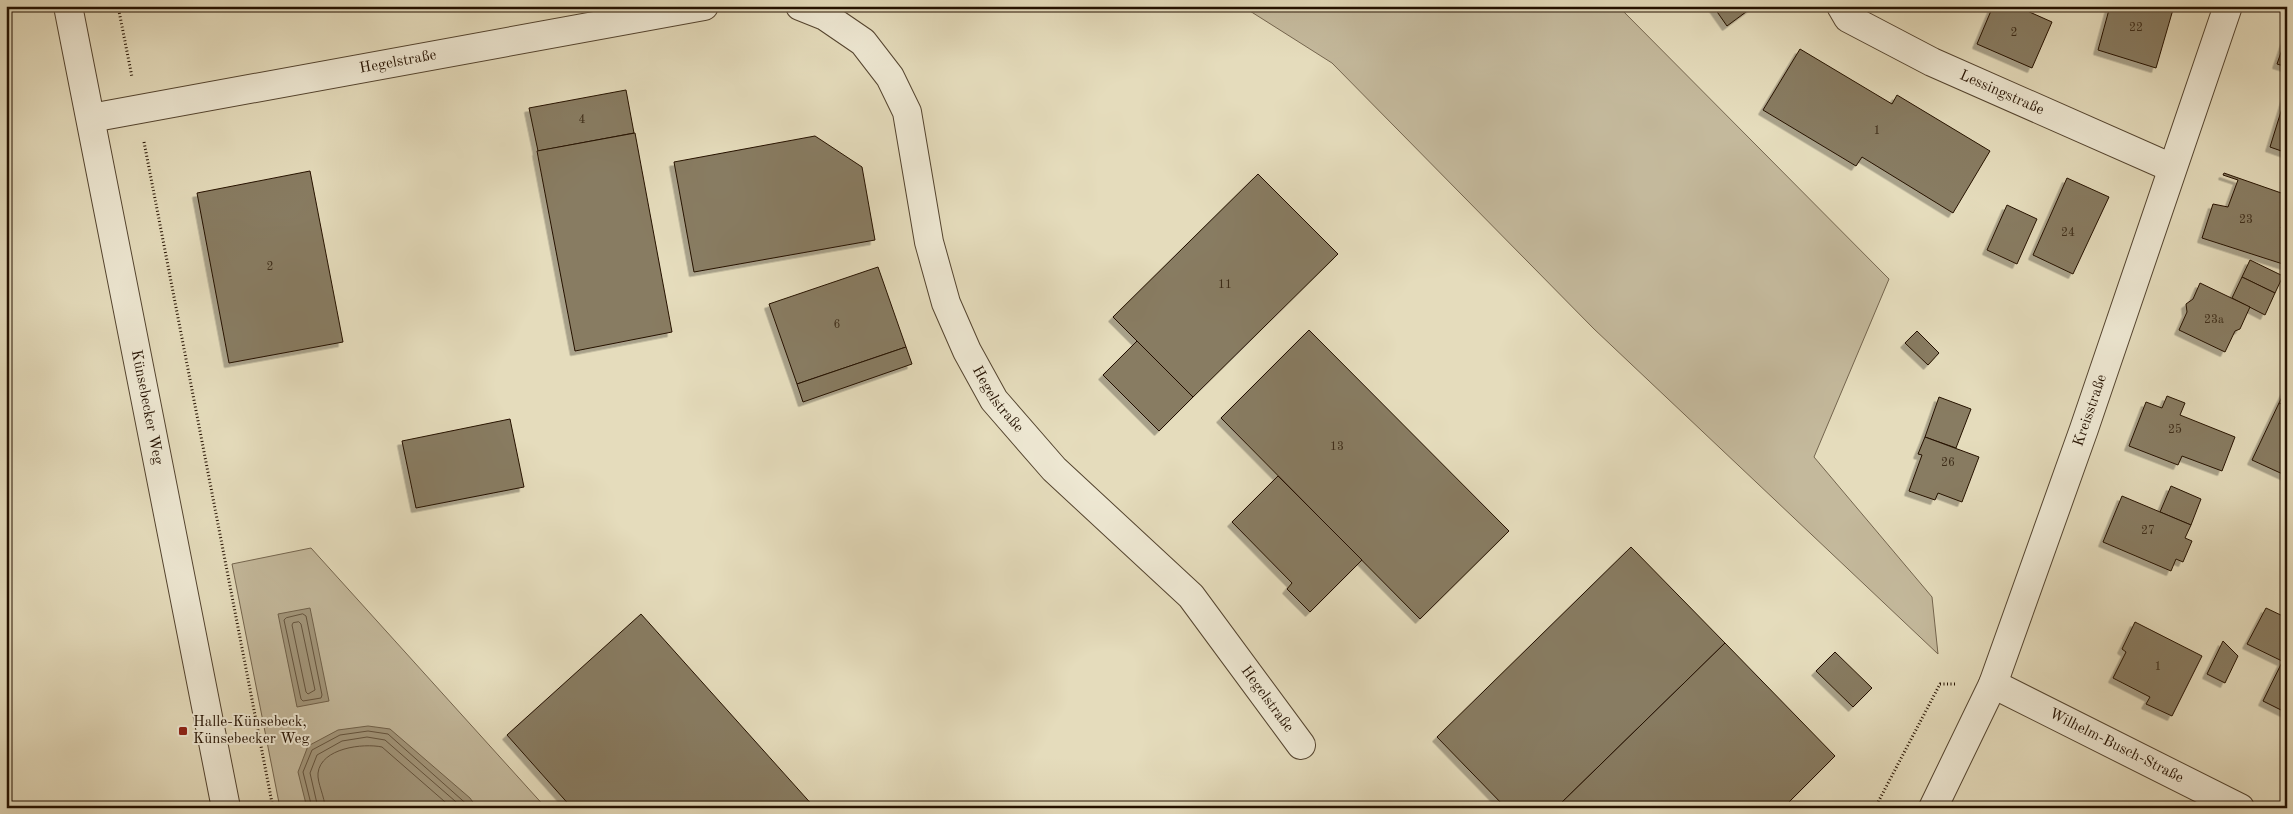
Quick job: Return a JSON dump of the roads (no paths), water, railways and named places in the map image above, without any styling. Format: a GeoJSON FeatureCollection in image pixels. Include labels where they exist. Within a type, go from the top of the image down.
{"type":"FeatureCollection","features":[{"type":"Feature","properties":{"kind":"street","name":"Künsebecker Weg"},"geometry":{"type":"LineString","coordinates":[[68,6],[226,808]]}},
{"type":"Feature","properties":{"kind":"street","name":"Hegelstraße"},"geometry":{"type":"LineString","coordinates":[[91,118],[704,6]]}},
{"type":"Feature","properties":{"kind":"street","name":"Hegelstraße"},"geometry":{"type":"LineString","coordinates":[[800,6],[825,16],[863,42],[890,77],[907,112],[929,242],[946,303],[967,352],[994,400],[1054,469],[1192,596],[1301,745]]}},
{"type":"Feature","properties":{"kind":"street","name":"Lessingstraße"},"geometry":{"type":"LineString","coordinates":[[1841,6],[1848,18],[1932,62],[2172,168]]}},
{"type":"Feature","properties":{"kind":"street","name":"Kreisstraße"},"geometry":{"type":"LineString","coordinates":[[1933,808],[1993,684],[2084,429],[2228,6]]}},
{"type":"Feature","properties":{"kind":"street","name":"Wilhelm-Busch-Straße"},"geometry":{"type":"LineString","coordinates":[[1993,684],[2240,808]]}},
{"type":"Feature","properties":{"kind":"water"},"geometry":{"type":"Polygon","coordinates":[[[310,608],[329,701],[297,707],[278,614],[310,608]]]}},
{"type":"Feature","properties":{"kind":"water"},"geometry":{"type":"Polygon","coordinates":[[[368,726],[390,729],[470,798],[477,808],[307,808],[298,772],[308,746],[338,730],[368,726]]]}},
{"type":"Feature","properties":{"kind":"place","name":"Halle-Künsebeck, Künsebecker Weg"},"geometry":{"type":"Point","coordinates":[183,731]}}]}
